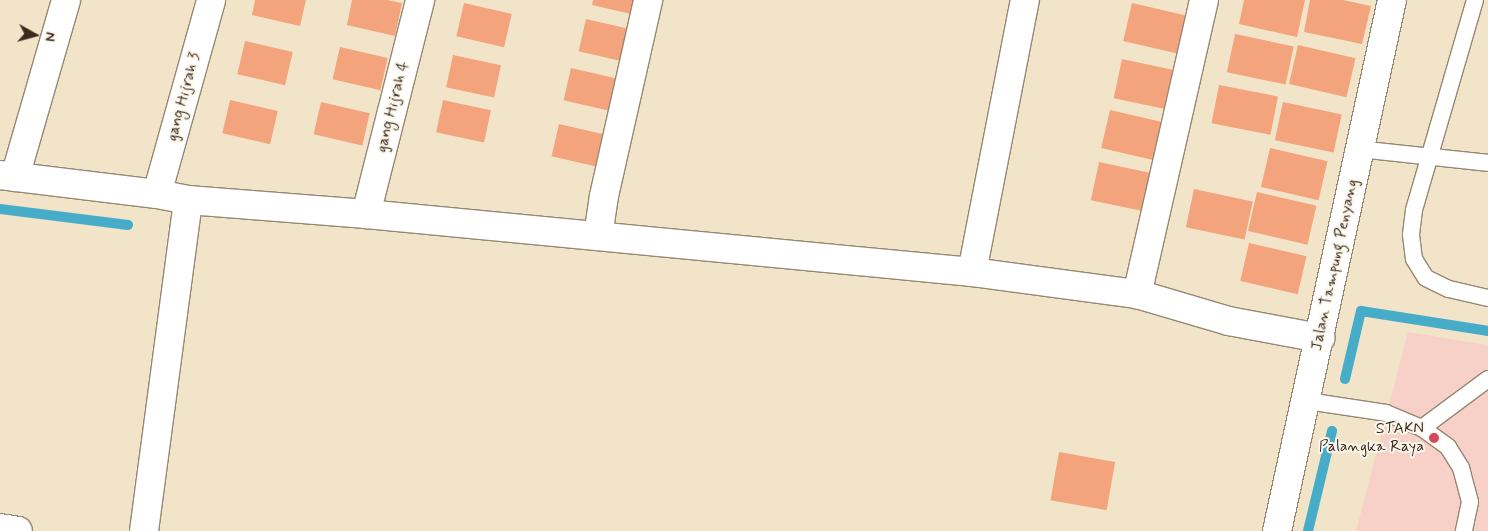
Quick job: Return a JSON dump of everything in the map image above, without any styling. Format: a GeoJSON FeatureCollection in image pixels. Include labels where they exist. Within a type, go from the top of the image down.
{"type":"FeatureCollection","features":[{"type":"Feature","properties":{"kind":"street"},"geometry":{"type":"LineString","coordinates":[[66,0],[7,176],[157,194],[188,200],[366,214],[972,272],[1137,294],[1229,320],[1320,338]]}},
{"type":"Feature","properties":{"kind":"street","name":"gang Hijrah 3"},"geometry":{"type":"LineString","coordinates":[[157,194],[211,0]]}},
{"type":"Feature","properties":{"kind":"street","name":"gang Hijrah 4"},"geometry":{"type":"LineString","coordinates":[[366,214],[420,0]]}},
{"type":"Feature","properties":{"kind":"street"},"geometry":{"type":"LineString","coordinates":[[598,236],[604,196],[648,0]]}},
{"type":"Feature","properties":{"kind":"street"},"geometry":{"type":"LineString","coordinates":[[972,272],[1025,0]]}},
{"type":"Feature","properties":{"kind":"street"},"geometry":{"type":"LineString","coordinates":[[1137,294],[1204,0]]}},
{"type":"Feature","properties":{"kind":"street","name":"Jalan Tampung Penyang"},"geometry":{"type":"LineString","coordinates":[[1277,531],[1307,401],[1358,149],[1392,0]]}},
{"type":"Feature","properties":{"kind":"street"},"geometry":{"type":"LineString","coordinates":[[144,531],[188,200]]}},
{"type":"Feature","properties":{"kind":"street"},"geometry":{"type":"LineString","coordinates":[[0,528],[18,531]]}},
{"type":"Feature","properties":{"kind":"lane"},"geometry":{"type":"LineString","coordinates":[[1475,0],[1431,157],[1414,210],[1411,235],[1414,259],[1426,278],[1449,289],[1488,298]]}},
{"type":"Feature","properties":{"kind":"lane"},"geometry":{"type":"LineString","coordinates":[[1358,149],[1488,163]]}},
{"type":"Feature","properties":{"kind":"lane"},"geometry":{"type":"LineString","coordinates":[[1422,428],[1488,379]]}},
{"type":"Feature","properties":{"kind":"lane"},"geometry":{"type":"LineString","coordinates":[[1307,401],[1386,413],[1422,428],[1448,447],[1461,468],[1470,502],[1464,531]]}},
{"type":"Feature","properties":{"kind":"shaded area","name":"STAKN Palangka Raya"},"geometry":{"type":"Polygon","coordinates":[[[1408,332],[1488,345],[1488,531],[1356,531],[1408,332]]]}},
{"type":"Feature","properties":{"kind":"building"},"geometry":{"type":"Polygon","coordinates":[[[255,0],[306,0],[300,26],[252,15],[255,0]]]}},
{"type":"Feature","properties":{"kind":"building"},"geometry":{"type":"Polygon","coordinates":[[[352,0],[387,0],[402,3],[395,36],[347,25],[352,0]]]}},
{"type":"Feature","properties":{"kind":"building"},"geometry":{"type":"Polygon","coordinates":[[[593,0],[644,0],[640,16],[592,5],[593,0]]]}},
{"type":"Feature","properties":{"kind":"building"},"geometry":{"type":"Polygon","coordinates":[[[1244,0],[1305,0],[1297,37],[1239,24],[1244,0]]]}},
{"type":"Feature","properties":{"kind":"building"},"geometry":{"type":"Polygon","coordinates":[[[1310,0],[1343,0],[1371,6],[1362,44],[1304,32],[1310,0]]]}},
{"type":"Feature","properties":{"kind":"building"},"geometry":{"type":"Polygon","coordinates":[[[464,3],[512,14],[504,47],[456,36],[464,3]]]}},
{"type":"Feature","properties":{"kind":"building"},"geometry":{"type":"Polygon","coordinates":[[[1132,3],[1191,17],[1183,55],[1123,41],[1132,3]]]}},
{"type":"Feature","properties":{"kind":"building"},"geometry":{"type":"Polygon","coordinates":[[[586,19],[635,30],[627,62],[579,51],[586,19]]]}},
{"type":"Feature","properties":{"kind":"building"},"geometry":{"type":"Polygon","coordinates":[[[1235,34],[1294,46],[1286,85],[1227,72],[1235,34]]]}},
{"type":"Feature","properties":{"kind":"building"},"geometry":{"type":"Polygon","coordinates":[[[245,41],[293,52],[285,85],[237,74],[245,41]]]}},
{"type":"Feature","properties":{"kind":"building"},"geometry":{"type":"Polygon","coordinates":[[[1298,45],[1355,58],[1346,97],[1289,84],[1298,45]]]}},
{"type":"Feature","properties":{"kind":"building"},"geometry":{"type":"Polygon","coordinates":[[[340,47],[388,58],[380,90],[333,79],[340,47]]]}},
{"type":"Feature","properties":{"kind":"building"},"geometry":{"type":"Polygon","coordinates":[[[453,55],[501,65],[494,97],[446,87],[453,55]]]}},
{"type":"Feature","properties":{"kind":"building"},"geometry":{"type":"Polygon","coordinates":[[[1122,59],[1181,71],[1172,111],[1114,98],[1122,59]]]}},
{"type":"Feature","properties":{"kind":"building"},"geometry":{"type":"Polygon","coordinates":[[[571,68],[620,79],[612,111],[564,100],[571,68]]]}},
{"type":"Feature","properties":{"kind":"building"},"geometry":{"type":"Polygon","coordinates":[[[1219,85],[1278,96],[1270,135],[1212,123],[1219,85]]]}},
{"type":"Feature","properties":{"kind":"building"},"geometry":{"type":"Polygon","coordinates":[[[230,100],[278,111],[270,144],[222,133],[230,100]]]}},
{"type":"Feature","properties":{"kind":"building"},"geometry":{"type":"Polygon","coordinates":[[[443,100],[491,110],[484,142],[436,132],[443,100]]]}},
{"type":"Feature","properties":{"kind":"building"},"geometry":{"type":"Polygon","coordinates":[[[321,102],[370,113],[362,145],[314,134],[321,102]]]}},
{"type":"Feature","properties":{"kind":"building"},"geometry":{"type":"Polygon","coordinates":[[[1283,102],[1342,114],[1334,153],[1275,140],[1283,102]]]}},
{"type":"Feature","properties":{"kind":"building"},"geometry":{"type":"Polygon","coordinates":[[[1110,110],[1169,124],[1161,162],[1101,148],[1110,110]]]}},
{"type":"Feature","properties":{"kind":"building"},"geometry":{"type":"Polygon","coordinates":[[[559,124],[607,135],[599,167],[552,156],[559,124]]]}},
{"type":"Feature","properties":{"kind":"building"},"geometry":{"type":"Polygon","coordinates":[[[1270,148],[1327,161],[1318,200],[1261,187],[1270,148]]]}},
{"type":"Feature","properties":{"kind":"building"},"geometry":{"type":"Polygon","coordinates":[[[1099,162],[1158,174],[1150,213],[1091,200],[1099,162]]]}},
{"type":"Feature","properties":{"kind":"building"},"geometry":{"type":"Polygon","coordinates":[[[1194,189],[1253,201],[1245,240],[1186,227],[1194,189]]]}},
{"type":"Feature","properties":{"kind":"building"},"geometry":{"type":"Polygon","coordinates":[[[1257,192],[1316,206],[1307,245],[1248,231],[1257,192]]]}},
{"type":"Feature","properties":{"kind":"building"},"geometry":{"type":"Polygon","coordinates":[[[1249,243],[1306,256],[1298,294],[1240,281],[1249,243]]]}},
{"type":"Feature","properties":{"kind":"building"},"geometry":{"type":"Polygon","coordinates":[[[1059,452],[1115,462],[1107,510],[1050,500],[1059,452]]]}},
{"type":"Feature","properties":{"kind":"waterway"},"geometry":{"type":"LineString","coordinates":[[0,209],[128,225]]}},
{"type":"Feature","properties":{"kind":"waterway"},"geometry":{"type":"LineString","coordinates":[[1345,379],[1361,311],[1488,331]]}},
{"type":"Feature","properties":{"kind":"waterway"},"geometry":{"type":"LineString","coordinates":[[1308,531],[1332,431]]}},
{"type":"Feature","properties":{"kind":"place","name":"STAKN Palangka Raya"},"geometry":{"type":"Point","coordinates":[1434,438]}}]}
